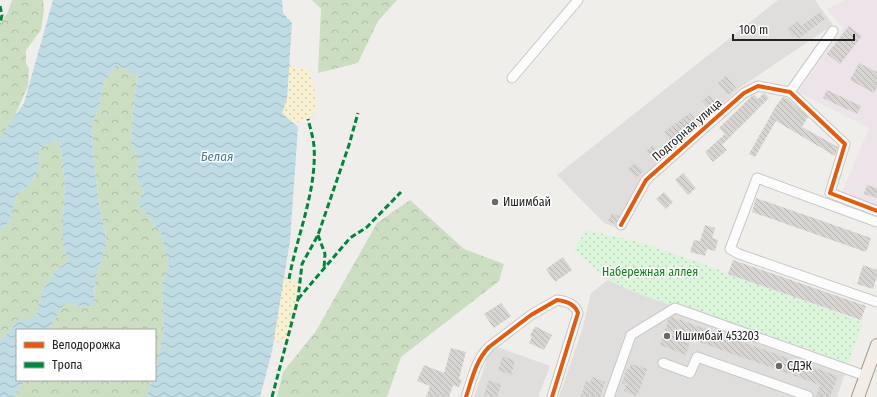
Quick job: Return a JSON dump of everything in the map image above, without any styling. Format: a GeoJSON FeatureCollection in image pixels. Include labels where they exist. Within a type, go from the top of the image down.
{"type":"FeatureCollection","features":[{"type":"Feature","properties":{"kind":"main road"},"geometry":{"type":"LineString","coordinates":[[858,397],[871,370],[877,345]]}},
{"type":"Feature","properties":{"kind":"street"},"geometry":{"type":"LineString","coordinates":[[512,78],[578,0]]}},
{"type":"Feature","properties":{"kind":"street"},"geometry":{"type":"LineString","coordinates":[[833,31],[790,92],[845,144],[830,193],[877,211]]}},
{"type":"Feature","properties":{"kind":"street","name":"Подгорная улица"},"geometry":{"type":"LineString","coordinates":[[621,225],[646,180],[744,93],[758,86],[790,92]]}},
{"type":"Feature","properties":{"kind":"street"},"geometry":{"type":"LineString","coordinates":[[877,222],[757,178],[730,249],[739,254],[877,302]]}},
{"type":"Feature","properties":{"kind":"street"},"geometry":{"type":"LineString","coordinates":[[466,397],[478,361],[483,353],[531,315],[557,300],[573,305],[578,314],[552,397]]}},
{"type":"Feature","properties":{"kind":"street"},"geometry":{"type":"LineString","coordinates":[[609,397],[631,335],[675,308],[871,370]]}},
{"type":"Feature","properties":{"kind":"street"},"geometry":{"type":"LineString","coordinates":[[663,363],[690,373],[697,357],[808,397]]}},
{"type":"Feature","properties":{"kind":"shaded area"},"geometry":{"type":"Polygon","coordinates":[[[778,0],[815,0],[833,25],[741,87],[643,177],[617,228],[604,223],[557,175],[778,0]]]}},
{"type":"Feature","properties":{"kind":"shaded area"},"geometry":{"type":"Polygon","coordinates":[[[846,0],[877,0],[877,206],[842,193],[869,128],[798,92],[843,28],[827,9],[846,0]]]}},
{"type":"Feature","properties":{"kind":"shaded area"},"geometry":{"type":"Polygon","coordinates":[[[608,280],[639,294],[848,365],[837,397],[559,397],[583,327],[591,293],[608,280]]]}},
{"type":"Feature","properties":{"kind":"shaded area"},"geometry":{"type":"Polygon","coordinates":[[[607,288],[665,308],[649,347],[592,330],[607,288]]]}},
{"type":"Feature","properties":{"kind":"shaded area"},"geometry":{"type":"Polygon","coordinates":[[[492,345],[550,366],[538,397],[474,397],[492,345]]]}},
{"type":"Feature","properties":{"kind":"green space"},"geometry":{"type":"Polygon","coordinates":[[[12,0],[43,0],[44,9],[41,30],[26,50],[26,64],[29,68],[28,86],[16,113],[14,139],[0,162],[0,24],[8,12],[12,0]]]}},
{"type":"Feature","properties":{"kind":"green space"},"geometry":{"type":"Polygon","coordinates":[[[312,0],[397,0],[378,21],[358,63],[318,73],[321,9],[312,0]]]}},
{"type":"Feature","properties":{"kind":"green space"},"geometry":{"type":"Polygon","coordinates":[[[116,65],[138,74],[133,109],[131,143],[139,160],[136,177],[144,191],[137,203],[160,231],[169,265],[162,284],[164,331],[156,367],[156,329],[50,329],[66,302],[83,307],[94,304],[95,280],[107,242],[99,204],[93,153],[92,125],[100,103],[103,83],[116,65]]]}},
{"type":"Feature","properties":{"kind":"green space"},"geometry":{"type":"Polygon","coordinates":[[[59,139],[65,180],[63,247],[69,261],[57,269],[43,289],[36,318],[17,321],[0,342],[0,231],[9,222],[17,195],[32,182],[38,170],[40,148],[59,139]]]}},
{"type":"Feature","properties":{"kind":"green space"},"geometry":{"type":"Polygon","coordinates":[[[410,200],[464,249],[504,264],[499,281],[401,357],[387,397],[277,397],[283,372],[316,331],[377,223],[410,200]]]}},
{"type":"Feature","properties":{"kind":"green space","name":"Набережная аллея"},"geometry":{"type":"Polygon","coordinates":[[[586,230],[647,244],[863,322],[848,365],[639,294],[608,280],[574,250],[586,230]]]}},
{"type":"Feature","properties":{"kind":"green space"},"geometry":{"type":"Polygon","coordinates":[[[23,381],[153,381],[146,397],[14,397],[23,381]]]}},
{"type":"Feature","properties":{"kind":"sand"},"geometry":{"type":"Polygon","coordinates":[[[289,65],[310,70],[317,102],[313,116],[304,121],[294,123],[282,113],[287,99],[289,65]]]}},
{"type":"Feature","properties":{"kind":"sand"},"geometry":{"type":"Polygon","coordinates":[[[284,277],[299,282],[287,341],[273,343],[284,277]]]}},
{"type":"Feature","properties":{"kind":"water","name":"Белая"},"geometry":{"type":"Polygon","coordinates":[[[53,0],[282,0],[283,13],[292,23],[287,99],[282,113],[298,127],[290,241],[272,351],[260,397],[146,397],[153,381],[156,381],[156,367],[164,331],[162,284],[169,265],[160,231],[137,203],[144,191],[136,177],[139,160],[131,143],[133,109],[138,75],[116,65],[103,83],[100,103],[92,125],[93,153],[99,204],[107,242],[95,280],[94,305],[83,307],[66,302],[50,329],[16,329],[16,381],[23,381],[14,397],[0,397],[0,342],[17,321],[36,317],[43,289],[57,269],[69,261],[63,247],[65,180],[59,139],[40,148],[38,170],[32,182],[17,195],[9,222],[0,231],[0,138],[24,103],[53,0]]]}},
{"type":"Feature","properties":{"kind":"building"},"geometry":{"type":"Polygon","coordinates":[[[820,12],[825,19],[798,39],[795,35],[793,37],[787,29],[798,21],[801,26],[820,12]]]}},
{"type":"Feature","properties":{"kind":"building"},"geometry":{"type":"Polygon","coordinates":[[[849,26],[862,36],[840,64],[827,54],[849,26]]]}},
{"type":"Feature","properties":{"kind":"building"},"geometry":{"type":"Polygon","coordinates":[[[859,63],[877,72],[877,87],[874,93],[850,80],[859,63]]]}},
{"type":"Feature","properties":{"kind":"building"},"geometry":{"type":"Polygon","coordinates":[[[726,76],[736,88],[728,95],[718,83],[726,76]]]}},
{"type":"Feature","properties":{"kind":"building"},"geometry":{"type":"Polygon","coordinates":[[[827,90],[861,106],[857,114],[823,98],[827,90]]]}},
{"type":"Feature","properties":{"kind":"building"},"geometry":{"type":"Polygon","coordinates":[[[764,93],[769,98],[722,145],[727,150],[713,162],[705,152],[725,134],[719,128],[752,96],[754,95],[758,99],[764,93]]]}},
{"type":"Feature","properties":{"kind":"building"},"geometry":{"type":"Polygon","coordinates":[[[710,95],[717,105],[710,110],[702,101],[710,95]]]}},
{"type":"Feature","properties":{"kind":"building"},"geometry":{"type":"Polygon","coordinates":[[[783,97],[787,98],[808,117],[802,127],[838,147],[835,156],[776,121],[755,157],[749,154],[776,106],[783,97]]]}},
{"type":"Feature","properties":{"kind":"building"},"geometry":{"type":"Polygon","coordinates":[[[690,113],[698,122],[673,143],[664,132],[690,113]]]}},
{"type":"Feature","properties":{"kind":"building"},"geometry":{"type":"Polygon","coordinates":[[[653,145],[660,155],[653,160],[646,151],[653,145]]]}},
{"type":"Feature","properties":{"kind":"building"},"geometry":{"type":"Polygon","coordinates":[[[635,163],[643,171],[636,178],[628,169],[635,163]]]}},
{"type":"Feature","properties":{"kind":"building"},"geometry":{"type":"Polygon","coordinates":[[[683,173],[696,188],[688,195],[675,180],[683,173]]]}},
{"type":"Feature","properties":{"kind":"building"},"geometry":{"type":"Polygon","coordinates":[[[867,185],[877,188],[877,198],[864,194],[867,185]]]}},
{"type":"Feature","properties":{"kind":"building"},"geometry":{"type":"Polygon","coordinates":[[[664,192],[673,202],[666,209],[656,199],[664,192]]]}},
{"type":"Feature","properties":{"kind":"building"},"geometry":{"type":"Polygon","coordinates":[[[756,198],[871,238],[866,252],[752,212],[756,198]]]}},
{"type":"Feature","properties":{"kind":"building"},"geometry":{"type":"Polygon","coordinates":[[[612,213],[619,216],[615,224],[608,221],[612,213]]]}},
{"type":"Feature","properties":{"kind":"building"},"geometry":{"type":"Polygon","coordinates":[[[705,225],[715,228],[712,238],[718,240],[715,251],[707,249],[705,256],[690,252],[694,240],[700,241],[705,225]]]}},
{"type":"Feature","properties":{"kind":"building"},"geometry":{"type":"Polygon","coordinates":[[[563,257],[572,270],[555,282],[546,269],[563,257]]]}},
{"type":"Feature","properties":{"kind":"building"},"geometry":{"type":"Polygon","coordinates":[[[733,260],[866,306],[861,320],[728,274],[733,260]]]}},
{"type":"Feature","properties":{"kind":"building"},"geometry":{"type":"Polygon","coordinates":[[[863,265],[877,270],[877,276],[873,289],[857,284],[863,265]]]}},
{"type":"Feature","properties":{"kind":"building"},"geometry":{"type":"Polygon","coordinates":[[[501,303],[511,316],[494,328],[484,314],[501,303]]]}},
{"type":"Feature","properties":{"kind":"building"},"geometry":{"type":"Polygon","coordinates":[[[672,317],[838,376],[830,397],[816,397],[820,385],[691,339],[686,355],[660,345],[669,318],[672,317]]]}},
{"type":"Feature","properties":{"kind":"building"},"geometry":{"type":"Polygon","coordinates":[[[535,326],[552,335],[544,350],[529,343],[532,337],[530,336],[535,326]]]}},
{"type":"Feature","properties":{"kind":"building"},"geometry":{"type":"Polygon","coordinates":[[[451,348],[466,352],[459,379],[462,380],[459,387],[453,385],[449,397],[426,397],[430,386],[417,381],[424,365],[444,373],[451,348]]]}},
{"type":"Feature","properties":{"kind":"building"},"geometry":{"type":"Polygon","coordinates":[[[503,356],[515,361],[511,375],[498,370],[503,356]]]}},
{"type":"Feature","properties":{"kind":"building"},"geometry":{"type":"Polygon","coordinates":[[[631,364],[647,369],[637,396],[624,391],[626,384],[622,383],[627,369],[629,370],[631,364]]]}},
{"type":"Feature","properties":{"kind":"building"},"geometry":{"type":"Polygon","coordinates":[[[592,377],[605,382],[600,397],[581,396],[586,381],[590,383],[592,377]]]}},
{"type":"Feature","properties":{"kind":"building"},"geometry":{"type":"Polygon","coordinates":[[[489,380],[501,385],[497,397],[484,395],[489,380]]]}},
{"type":"Feature","properties":{"kind":"marked path"},"geometry":{"type":"LineString","coordinates":[[0,6],[2,15],[0,24]]}},
{"type":"Feature","properties":{"kind":"marked path"},"geometry":{"type":"LineString","coordinates":[[272,397],[298,299],[302,264],[318,235],[349,145],[358,113]]}},
{"type":"Feature","properties":{"kind":"marked path"},"geometry":{"type":"LineString","coordinates":[[289,279],[292,262],[310,196],[312,180],[314,146],[308,119]]}},
{"type":"Feature","properties":{"kind":"marked path"},"geometry":{"type":"LineString","coordinates":[[298,299],[350,238],[367,227],[401,192]]}},
{"type":"Feature","properties":{"kind":"marked path"},"geometry":{"type":"LineString","coordinates":[[318,235],[325,254],[324,269]]}},
{"type":"Feature","properties":{"kind":"cycle path"},"geometry":{"type":"LineString","coordinates":[[621,225],[646,180],[744,93],[758,86],[790,92],[845,144],[830,193],[877,211]]}},
{"type":"Feature","properties":{"kind":"cycle path"},"geometry":{"type":"LineString","coordinates":[[466,397],[472,377],[481,358],[489,347],[531,315],[557,300],[564,301],[575,307],[578,313],[552,397]]}},
{"type":"Feature","properties":{"kind":"place","name":"Ишимбай"},"geometry":{"type":"Point","coordinates":[495,202]}},
{"type":"Feature","properties":{"kind":"place","name":"Ишимбай 453203"},"geometry":{"type":"Point","coordinates":[667,336]}},
{"type":"Feature","properties":{"kind":"place","name":"СДЭК"},"geometry":{"type":"Point","coordinates":[779,366]}}]}
